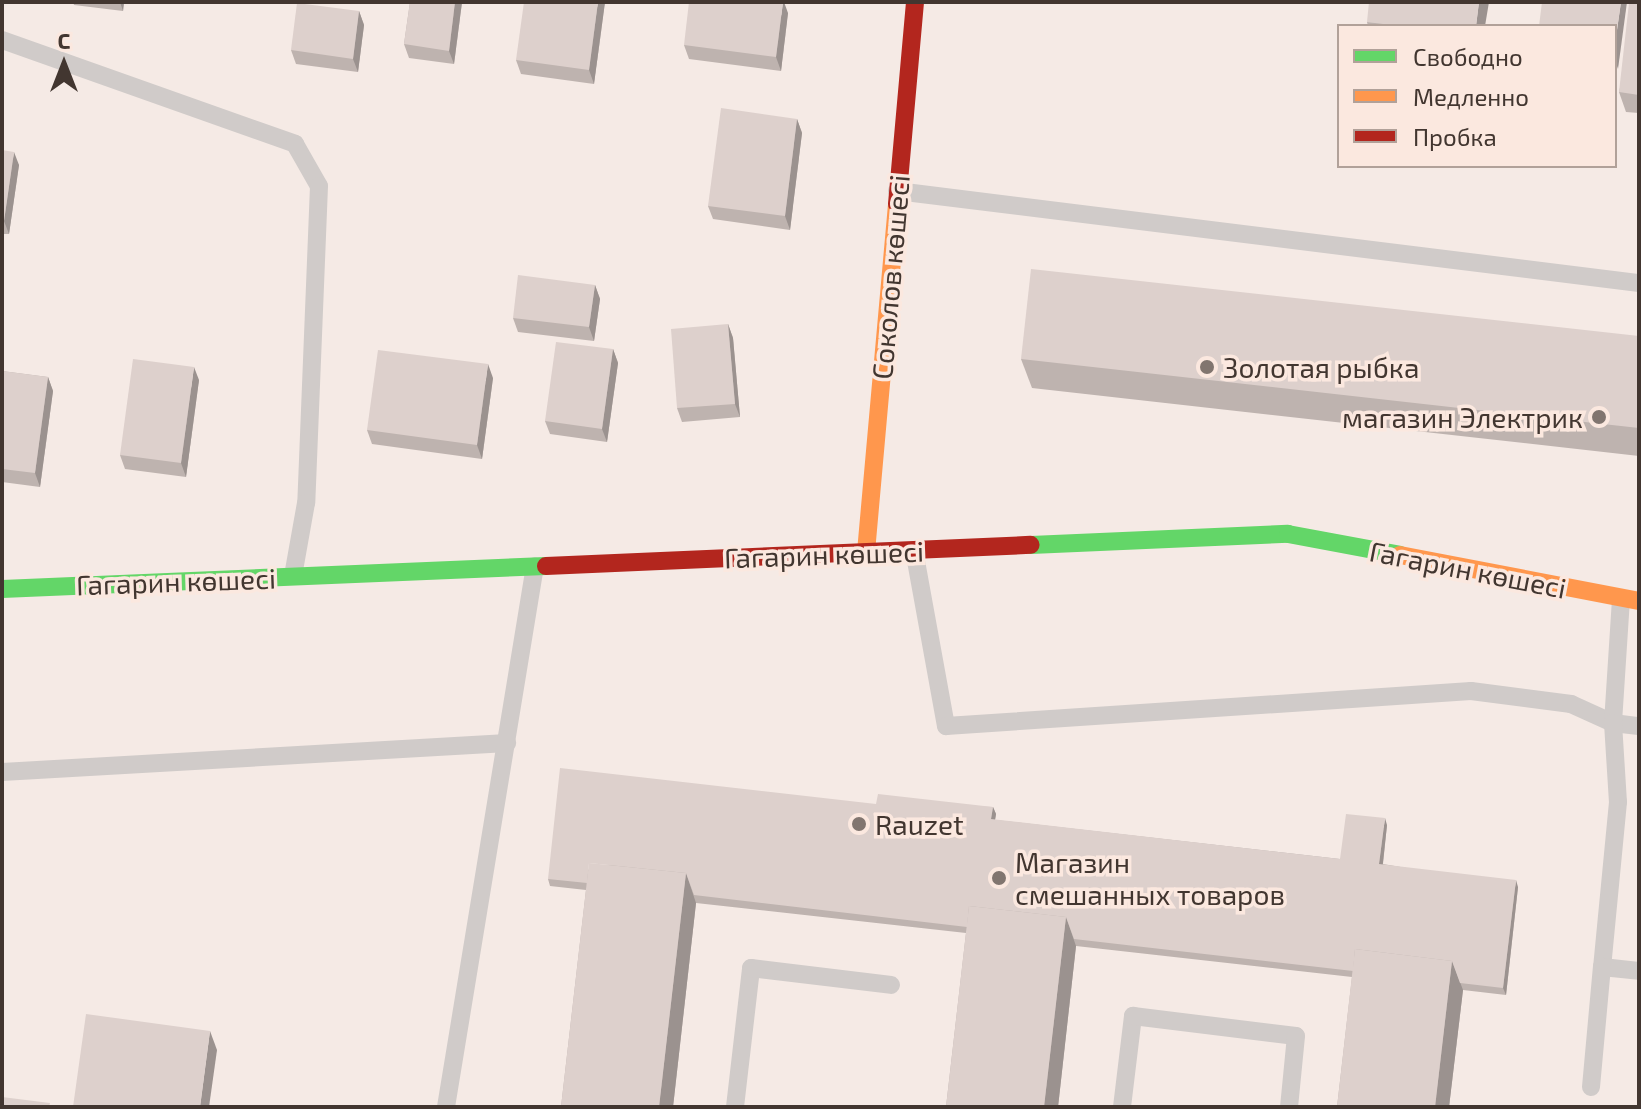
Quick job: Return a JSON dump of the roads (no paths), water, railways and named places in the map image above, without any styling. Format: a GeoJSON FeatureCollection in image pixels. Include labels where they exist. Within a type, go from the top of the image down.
{"type":"FeatureCollection","features":[{"type":"Feature","properties":{"kind":"street","name":"Соколов көшесі"},"geometry":{"type":"LineString","coordinates":[[866,552],[915,2]]}},
{"type":"Feature","properties":{"kind":"street","name":"Гагарин көшесі"},"geometry":{"type":"LineString","coordinates":[[2,589],[1288,534],[1630,600]]}},
{"type":"Feature","properties":{"kind":"lane"},"geometry":{"type":"LineString","coordinates":[[2,40],[295,144],[319,186],[306,503],[293,576]]}},
{"type":"Feature","properties":{"kind":"lane"},"geometry":{"type":"LineString","coordinates":[[897,191],[1639,283]]}},
{"type":"Feature","properties":{"kind":"lane"},"geometry":{"type":"LineString","coordinates":[[914,550],[946,726],[1471,691],[1571,704],[1613,723],[1639,726]]}},
{"type":"Feature","properties":{"kind":"lane"},"geometry":{"type":"LineString","coordinates":[[446,1107],[535,566]]}},
{"type":"Feature","properties":{"kind":"lane"},"geometry":{"type":"LineString","coordinates":[[1591,1087],[1618,802],[1613,723],[1630,600]]}},
{"type":"Feature","properties":{"kind":"lane"},"geometry":{"type":"LineString","coordinates":[[2,772],[507,743]]}},
{"type":"Feature","properties":{"kind":"lane"},"geometry":{"type":"LineString","coordinates":[[1602,967],[1639,971]]}},
{"type":"Feature","properties":{"kind":"lane"},"geometry":{"type":"LineString","coordinates":[[735,1107],[751,968],[891,985]]}},
{"type":"Feature","properties":{"kind":"lane"},"geometry":{"type":"LineString","coordinates":[[1122,1107],[1133,1016],[1296,1036],[1289,1107]]}},
{"type":"Feature","properties":{"kind":"place","name":"Золотая рыбка"},"geometry":{"type":"Point","coordinates":[1207,367]}},
{"type":"Feature","properties":{"kind":"place","name":"магазин Электрик"},"geometry":{"type":"Point","coordinates":[1599,417]}},
{"type":"Feature","properties":{"kind":"place","name":"Rauzet"},"geometry":{"type":"Point","coordinates":[859,824]}},
{"type":"Feature","properties":{"kind":"place","name":"Магазин смешанных товаров"},"geometry":{"type":"Point","coordinates":[999,878]}}]}
